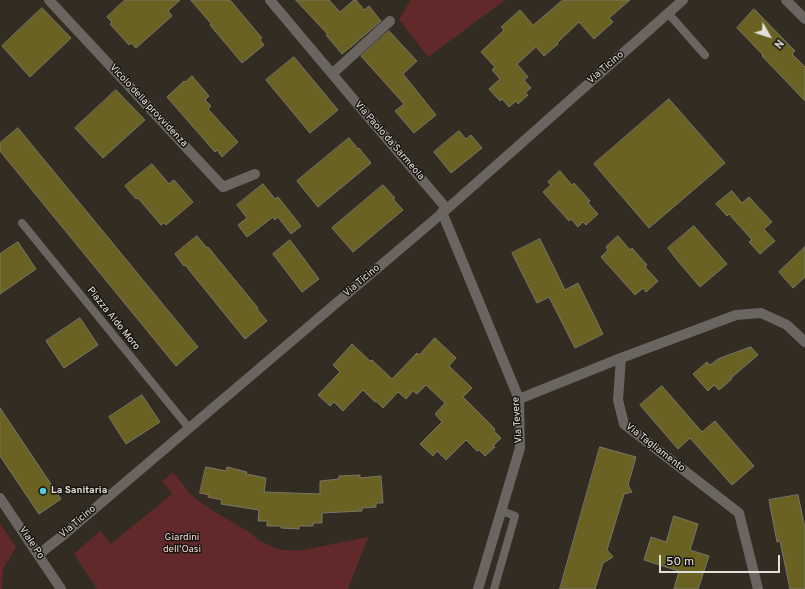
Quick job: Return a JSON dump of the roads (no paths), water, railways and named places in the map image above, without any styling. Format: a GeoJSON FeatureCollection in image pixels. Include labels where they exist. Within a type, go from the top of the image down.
{"type":"FeatureCollection","features":[{"type":"Feature","properties":{"kind":"street","name":"Vicolo della provvidenza"},"geometry":{"type":"LineString","coordinates":[[49,0],[223,187],[255,174]]}},
{"type":"Feature","properties":{"kind":"street","name":"Via Paolo da Sarmeola"},"geometry":{"type":"LineString","coordinates":[[270,0],[445,210]]}},
{"type":"Feature","properties":{"kind":"street"},"geometry":{"type":"LineString","coordinates":[[786,0],[805,19]]}},
{"type":"Feature","properties":{"kind":"street","name":"Via Ticino"},"geometry":{"type":"LineString","coordinates":[[38,555],[445,210],[681,1]]}},
{"type":"Feature","properties":{"kind":"street"},"geometry":{"type":"LineString","coordinates":[[332,74],[390,21]]}},
{"type":"Feature","properties":{"kind":"street","name":"Via Tevere"},"geometry":{"type":"LineString","coordinates":[[445,210],[519,399],[520,448],[478,589]]}},
{"type":"Feature","properties":{"kind":"street"},"geometry":{"type":"LineString","coordinates":[[519,399],[621,358],[736,315],[761,313],[787,325],[805,342]]}},
{"type":"Feature","properties":{"kind":"street","name":"Via Tagliamento"},"geometry":{"type":"LineString","coordinates":[[621,358],[618,400],[624,424],[739,514],[758,589]]}},
{"type":"Feature","properties":{"kind":"street","name":"Viale Po"},"geometry":{"type":"LineString","coordinates":[[0,498],[61,589]]}},
{"type":"Feature","properties":{"kind":"lane"},"geometry":{"type":"LineString","coordinates":[[668,14],[705,55]]}},
{"type":"Feature","properties":{"kind":"lane","name":"Piazza Aldo Moro"},"geometry":{"type":"LineString","coordinates":[[22,223],[189,428]]}},
{"type":"Feature","properties":{"kind":"lane"},"geometry":{"type":"LineString","coordinates":[[494,589],[515,516],[502,511]]}},
{"type":"Feature","properties":{"kind":"place","name":"La Sanitaria"},"geometry":{"type":"Point","coordinates":[43,491]}},
{"type":"Feature","properties":{"kind":"park label","name":"Giardini dell'Oasi"},"geometry":{"type":"Point","coordinates":[182,544]}}]}
